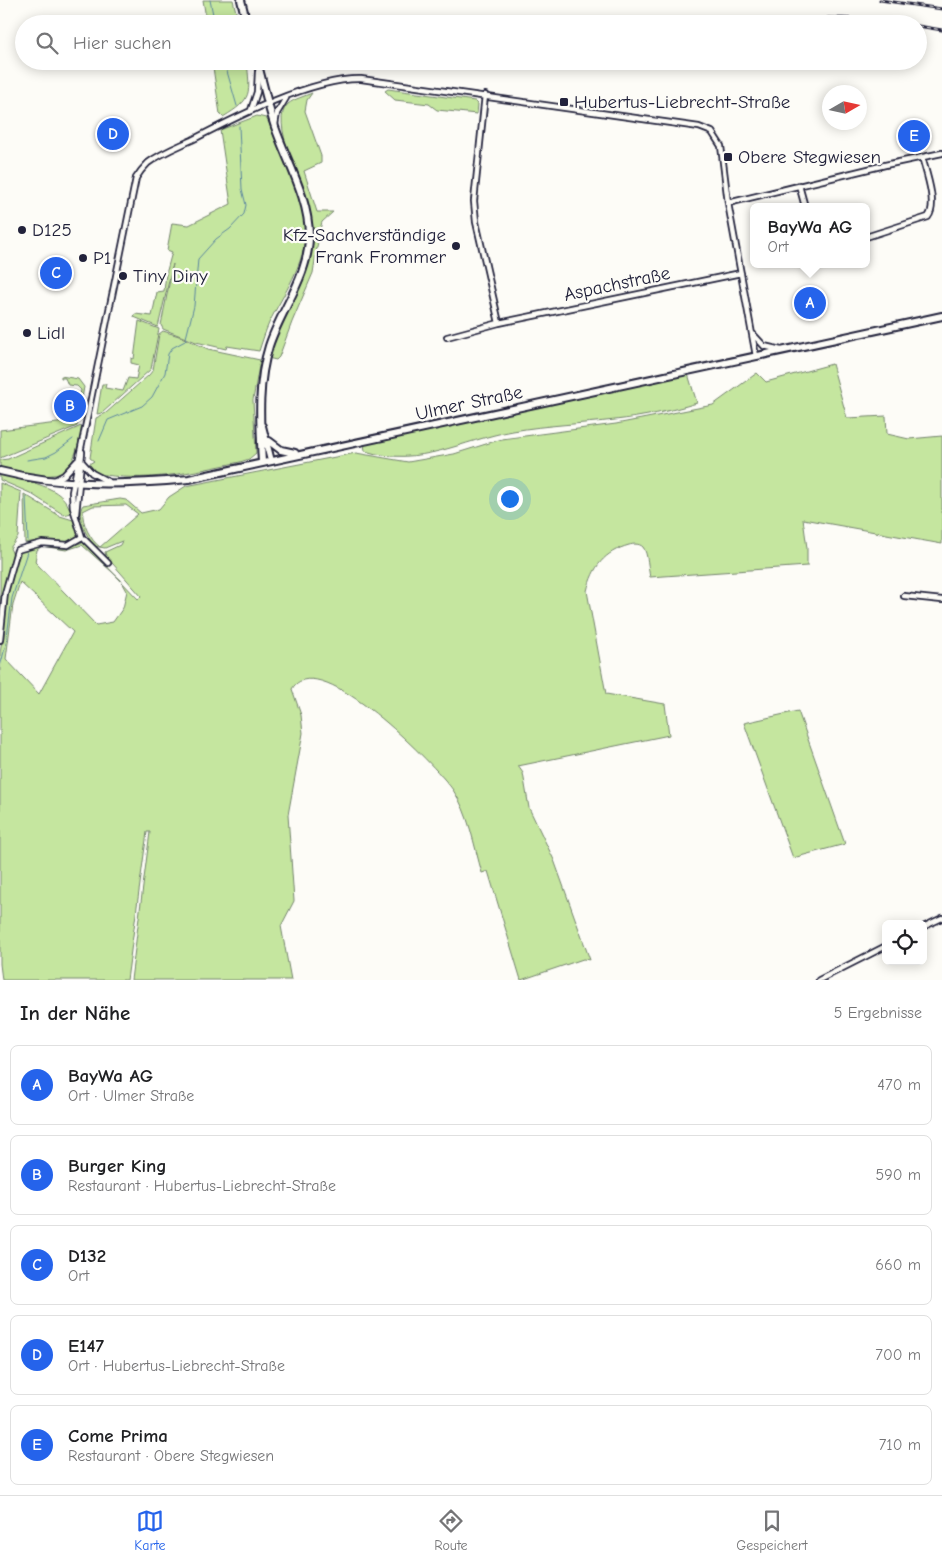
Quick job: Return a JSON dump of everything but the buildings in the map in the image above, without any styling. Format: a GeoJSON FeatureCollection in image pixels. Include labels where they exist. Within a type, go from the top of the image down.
{"type":"FeatureCollection","features":[{"type":"Feature","properties":{"kind":"main road"},"geometry":{"type":"LineString","coordinates":[[240,0],[244,15]]}},
{"type":"Feature","properties":{"kind":"main road"},"geometry":{"type":"LineString","coordinates":[[259,70],[275,126],[304,203],[310,236],[302,274],[275,330],[264,366],[260,398],[262,463]]}},
{"type":"Feature","properties":{"kind":"main road","name":"Ulmer Straße"},"geometry":{"type":"LineString","coordinates":[[0,471],[77,483],[189,479],[942,316]]}},
{"type":"Feature","properties":{"kind":"main road"},"geometry":{"type":"LineString","coordinates":[[261,422],[267,438],[271,461]]}},
{"type":"Feature","properties":{"kind":"main road"},"geometry":{"type":"LineString","coordinates":[[267,438],[273,446],[298,454]]}},
{"type":"Feature","properties":{"kind":"street"},"geometry":{"type":"LineString","coordinates":[[251,111],[258,92],[258,70]]}},
{"type":"Feature","properties":{"kind":"street"},"geometry":{"type":"LineString","coordinates":[[108,563],[82,537],[72,500],[77,483],[82,447],[136,178],[148,163],[165,153],[251,111],[316,87],[348,79],[485,96],[707,129],[718,138],[721,146],[728,203],[756,356]]}},
{"type":"Feature","properties":{"kind":"street"},"geometry":{"type":"LineString","coordinates":[[485,96],[474,201],[476,222],[499,323]]}},
{"type":"Feature","properties":{"kind":"street"},"geometry":{"type":"LineString","coordinates":[[275,126],[277,113],[288,97]]}},
{"type":"Feature","properties":{"kind":"street"},"geometry":{"type":"LineString","coordinates":[[728,203],[799,185],[942,154]]}},
{"type":"Feature","properties":{"kind":"street"},"geometry":{"type":"LineString","coordinates":[[870,236],[928,216],[931,213],[933,205],[922,157]]}},
{"type":"Feature","properties":{"kind":"street"},"geometry":{"type":"LineString","coordinates":[[799,185],[804,203]]}},
{"type":"Feature","properties":{"kind":"street","name":"Aspachstraße"},"geometry":{"type":"LineString","coordinates":[[447,336],[499,323],[740,273]]}},
{"type":"Feature","properties":{"kind":"street"},"geometry":{"type":"LineString","coordinates":[[750,330],[764,346],[782,350]]}},
{"type":"Feature","properties":{"kind":"street"},"geometry":{"type":"LineString","coordinates":[[54,480],[64,475],[80,461]]}},
{"type":"Feature","properties":{"kind":"street"},"geometry":{"type":"LineString","coordinates":[[80,461],[92,473],[111,483]]}},
{"type":"Feature","properties":{"kind":"street"},"geometry":{"type":"LineString","coordinates":[[0,640],[5,593],[17,550],[42,543],[68,544],[82,537]]}},
{"type":"Feature","properties":{"kind":"street"},"geometry":{"type":"LineString","coordinates":[[904,596],[942,600]]}},
{"type":"Feature","properties":{"kind":"street"},"geometry":{"type":"LineString","coordinates":[[927,925],[942,918]]}},
{"type":"Feature","properties":{"kind":"street"},"geometry":{"type":"LineString","coordinates":[[819,980],[882,948]]}},
{"type":"Feature","properties":{"kind":"green space"},"geometry":{"type":"Polygon","coordinates":[[[203,0],[233,0],[237,15],[206,15],[203,0]]]}},
{"type":"Feature","properties":{"kind":"green space"},"geometry":{"type":"Polygon","coordinates":[[[213,70],[248,70],[249,88],[245,100],[223,117],[220,114],[213,70]]]}},
{"type":"Feature","properties":{"kind":"green space"},"geometry":{"type":"Polygon","coordinates":[[[388,89],[475,101],[478,104],[477,114],[437,110],[429,104],[395,100],[385,91],[388,89]]]}},
{"type":"Feature","properties":{"kind":"green space"},"geometry":{"type":"Polygon","coordinates":[[[312,93],[307,100],[305,111],[321,156],[321,163],[304,171],[317,212],[333,212],[322,222],[313,273],[279,357],[276,360],[268,358],[272,345],[304,278],[310,252],[306,206],[284,138],[283,112],[290,102],[312,93]]]}},
{"type":"Feature","properties":{"kind":"green space"},"geometry":{"type":"Polygon","coordinates":[[[257,116],[266,118],[269,123],[301,203],[305,231],[302,255],[298,267],[269,323],[259,351],[227,346],[226,349],[196,342],[163,329],[161,325],[173,264],[158,327],[134,317],[135,314],[152,316],[157,292],[164,291],[172,252],[167,250],[172,223],[189,225],[231,204],[220,130],[257,116]]]}},
{"type":"Feature","properties":{"kind":"green space"},"geometry":{"type":"Polygon","coordinates":[[[139,321],[159,329],[151,369],[102,413],[97,414],[102,384],[106,384],[105,388],[123,391],[128,378],[136,379],[139,365],[131,363],[131,358],[134,359],[139,321]]]}},
{"type":"Feature","properties":{"kind":"green space"},"geometry":{"type":"Polygon","coordinates":[[[163,331],[208,349],[260,360],[253,400],[256,453],[249,459],[240,462],[168,475],[132,477],[95,473],[89,464],[94,461],[90,458],[96,418],[106,413],[153,370],[159,334],[163,331]]]}},
{"type":"Feature","properties":{"kind":"green space"},"geometry":{"type":"Polygon","coordinates":[[[832,364],[847,418],[886,416],[887,434],[909,439],[942,436],[942,544],[803,519],[807,548],[807,566],[650,577],[645,550],[641,546],[636,544],[629,545],[606,556],[596,568],[587,591],[606,694],[665,704],[669,735],[518,766],[523,773],[529,808],[554,860],[590,960],[583,959],[521,980],[488,871],[482,873],[467,819],[453,790],[425,758],[376,714],[350,695],[326,683],[306,679],[292,689],[301,715],[303,733],[288,815],[294,901],[281,926],[291,980],[131,980],[150,832],[147,832],[127,980],[2,980],[0,964],[0,654],[10,578],[22,550],[36,544],[66,547],[84,542],[114,574],[82,545],[66,550],[42,546],[37,550],[35,562],[96,625],[113,622],[123,608],[127,591],[122,582],[138,599],[141,596],[106,556],[105,552],[120,545],[122,541],[105,548],[94,546],[85,532],[81,520],[80,515],[83,505],[120,499],[126,500],[141,513],[159,509],[169,497],[186,486],[356,453],[408,462],[454,454],[502,439],[616,424],[713,405],[757,373],[766,382],[832,364]],[[126,505],[93,506],[83,511],[87,531],[100,547],[138,514],[126,505]],[[20,582],[13,604],[6,659],[39,694],[73,632],[20,582]]]}},
{"type":"Feature","properties":{"kind":"green space"},"geometry":{"type":"Polygon","coordinates":[[[688,374],[697,403],[667,411],[625,419],[513,431],[422,455],[385,455],[365,451],[364,444],[688,374]]]}},
{"type":"Feature","properties":{"kind":"green space"},"geometry":{"type":"Polygon","coordinates":[[[61,376],[78,379],[84,387],[77,426],[0,458],[0,430],[74,421],[81,390],[77,386],[68,385],[65,378],[61,378],[61,376]]]}},
{"type":"Feature","properties":{"kind":"green space"},"geometry":{"type":"Polygon","coordinates":[[[81,426],[83,428],[75,454],[71,464],[63,472],[55,475],[36,475],[0,467],[0,460],[8,459],[81,426]]]}},
{"type":"Feature","properties":{"kind":"green space"},"geometry":{"type":"Polygon","coordinates":[[[0,474],[32,482],[52,490],[67,503],[71,513],[64,515],[30,493],[0,480],[0,474]]]}},
{"type":"Feature","properties":{"kind":"green space"},"geometry":{"type":"Polygon","coordinates":[[[0,483],[21,492],[18,537],[10,548],[13,555],[4,586],[0,628],[0,483]]]}},
{"type":"Feature","properties":{"kind":"green space"},"geometry":{"type":"Polygon","coordinates":[[[24,494],[60,516],[73,520],[78,537],[69,543],[43,540],[25,543],[24,494]]]}},
{"type":"Feature","properties":{"kind":"green space"},"geometry":{"type":"Polygon","coordinates":[[[798,711],[845,844],[793,858],[744,723],[798,711]]]}},
{"type":"Feature","properties":{"kind":"waterway"},"geometry":{"type":"LineString","coordinates":[[210,0],[213,15]]}},
{"type":"Feature","properties":{"kind":"waterway"},"geometry":{"type":"LineString","coordinates":[[227,70],[237,106]]}},
{"type":"Feature","properties":{"kind":"waterway"},"geometry":{"type":"LineString","coordinates":[[99,441],[108,420],[142,406],[152,397],[165,373],[168,354],[172,348],[185,341],[194,306],[198,259],[216,239],[230,229],[244,214],[246,205],[242,189],[239,126]]}},
{"type":"Feature","properties":{"kind":"waterway"},"geometry":{"type":"LineString","coordinates":[[27,460],[46,457],[73,439]]}},
{"type":"Feature","properties":{"kind":"waterway"},"geometry":{"type":"LineString","coordinates":[[26,497],[28,541]]}},
{"type":"Feature","properties":{"kind":"waterway"},"geometry":{"type":"LineString","coordinates":[[0,667],[6,644],[12,598],[28,549]]}},
{"type":"Feature","properties":{"kind":"railway"},"geometry":{"type":"LineString","coordinates":[[880,0],[942,9]]}},
{"type":"Feature","properties":{"kind":"railway"},"geometry":{"type":"LineString","coordinates":[[927,28],[942,30]]}},
{"type":"Feature","properties":{"kind":"place","name":"Hubertus-Liebrecht-Straße"},"geometry":{"type":"Point","coordinates":[564,102]}},
{"type":"Feature","properties":{"kind":"place","name":"E147"},"geometry":{"type":"Point","coordinates":[113,134]}},
{"type":"Feature","properties":{"kind":"place","name":"Come Prima"},"geometry":{"type":"Point","coordinates":[914,136]}},
{"type":"Feature","properties":{"kind":"place","name":"Obere Stegwiesen"},"geometry":{"type":"Point","coordinates":[728,157]}},
{"type":"Feature","properties":{"kind":"place","name":"D125"},"geometry":{"type":"Point","coordinates":[22,230]}},
{"type":"Feature","properties":{"kind":"place","name":"Kfz-Sachverständige Frank Frommer"},"geometry":{"type":"Point","coordinates":[456,246]}},
{"type":"Feature","properties":{"kind":"place","name":"P1"},"geometry":{"type":"Point","coordinates":[83,258]}},
{"type":"Feature","properties":{"kind":"place","name":"D132"},"geometry":{"type":"Point","coordinates":[56,273]}},
{"type":"Feature","properties":{"kind":"place","name":"Tiny Diny"},"geometry":{"type":"Point","coordinates":[123,276]}},
{"type":"Feature","properties":{"kind":"place","name":"BayWa AG"},"geometry":{"type":"Point","coordinates":[810,303]}},
{"type":"Feature","properties":{"kind":"place","name":"Lidl"},"geometry":{"type":"Point","coordinates":[27,333]}},
{"type":"Feature","properties":{"kind":"place","name":"Burger King"},"geometry":{"type":"Point","coordinates":[70,406]}}]}
